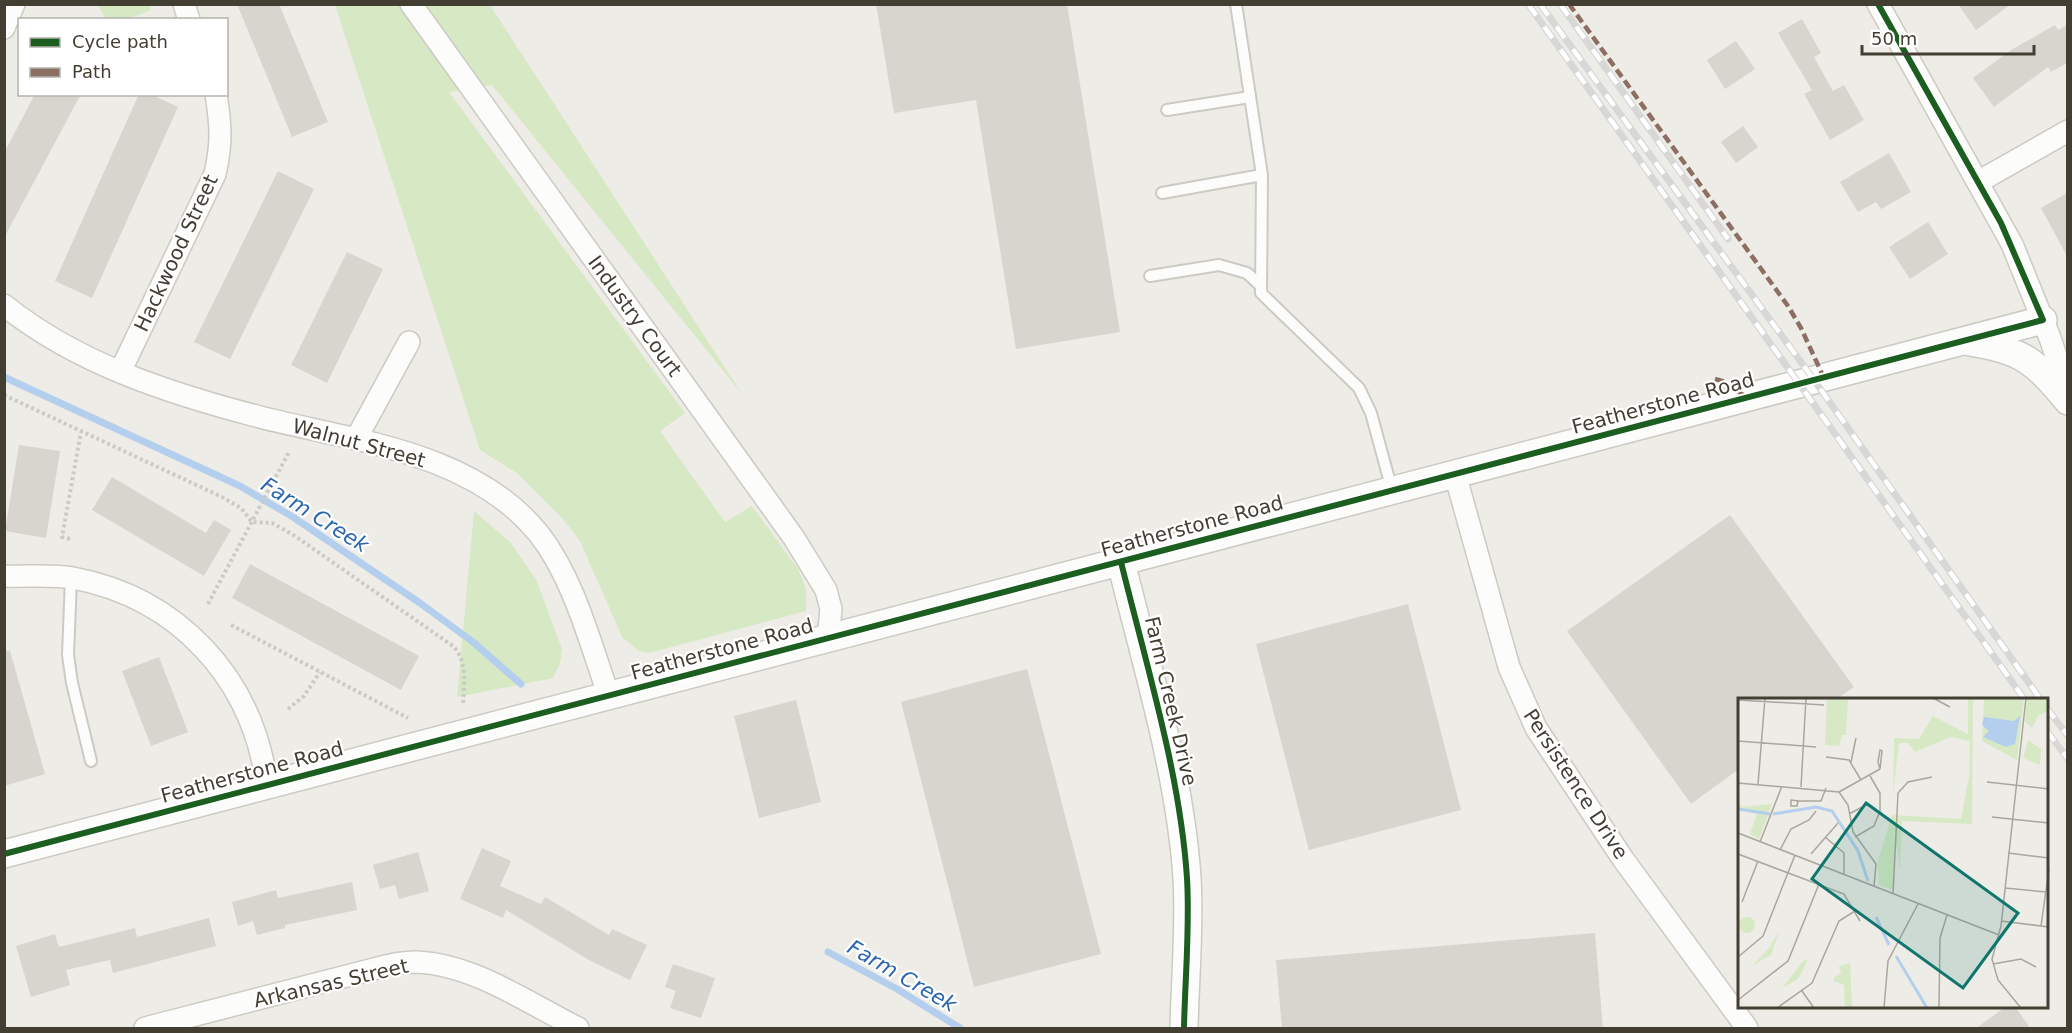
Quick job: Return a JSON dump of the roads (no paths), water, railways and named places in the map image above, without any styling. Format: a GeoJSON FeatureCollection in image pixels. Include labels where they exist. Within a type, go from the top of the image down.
{"type":"FeatureCollection","features":[{"type":"Feature","properties":{"kind":"street"},"geometry":{"type":"LineString","coordinates":[[4,27],[14,4]]}},
{"type":"Feature","properties":{"kind":"street","name":"Industry Court"},"geometry":{"type":"LineString","coordinates":[[411,4],[794,538],[826,590],[831,609],[828,639]]}},
{"type":"Feature","properties":{"kind":"street"},"geometry":{"type":"LineString","coordinates":[[1878,4],[2012,244],[2043,320],[2067,392]]}},
{"type":"Feature","properties":{"kind":"street","name":"Hackwood Street"},"geometry":{"type":"LineString","coordinates":[[120,372],[214,174],[220,153],[221,126],[216,96]]}},
{"type":"Feature","properties":{"kind":"street"},"geometry":{"type":"LineString","coordinates":[[1978,182],[2067,131]]}},
{"type":"Feature","properties":{"kind":"street","name":"Walnut Street"},"geometry":{"type":"LineString","coordinates":[[4,305],[22,320],[66,348],[120,372],[195,399],[356,439],[447,466],[478,482],[520,514],[552,553],[568,584],[609,696]]}},
{"type":"Feature","properties":{"kind":"street","name":"Featherstone Road"},"geometry":{"type":"LineString","coordinates":[[4,854],[2043,320]]}},
{"type":"Feature","properties":{"kind":"street"},"geometry":{"type":"LineString","coordinates":[[1963,341],[1998,346],[2019,354],[2042,372],[2067,401]]}},
{"type":"Feature","properties":{"kind":"street"},"geometry":{"type":"LineString","coordinates":[[356,439],[409,342]]}},
{"type":"Feature","properties":{"kind":"street","name":"Persistence Drive"},"geometry":{"type":"LineString","coordinates":[[1455,474],[1509,667],[1536,728],[1623,859],[1747,1029]]}},
{"type":"Feature","properties":{"kind":"street","name":"Farm Creek Drive"},"geometry":{"type":"LineString","coordinates":[[1121,562],[1161,724],[1180,816],[1187,877],[1188,926],[1184,1029]]}},
{"type":"Feature","properties":{"kind":"street"},"geometry":{"type":"LineString","coordinates":[[4,576],[71,578],[124,593],[161,612],[188,632],[213,658],[234,688],[251,720],[263,757],[267,785]]}},
{"type":"Feature","properties":{"kind":"street","name":"Arkansas Street"},"geometry":{"type":"LineString","coordinates":[[145,1029],[385,966],[414,962],[445,967],[476,976],[578,1029]]}},
{"type":"Feature","properties":{"kind":"lane"},"geometry":{"type":"LineString","coordinates":[[1236,4],[1263,175],[1261,293],[1359,388],[1371,413],[1392,491]]}},
{"type":"Feature","properties":{"kind":"lane"},"geometry":{"type":"LineString","coordinates":[[1167,110],[1251,98]]}},
{"type":"Feature","properties":{"kind":"lane"},"geometry":{"type":"LineString","coordinates":[[1162,193],[1263,175]]}},
{"type":"Feature","properties":{"kind":"lane"},"geometry":{"type":"LineString","coordinates":[[1150,276],[1219,265],[1247,273],[1261,286]]}},
{"type":"Feature","properties":{"kind":"lane"},"geometry":{"type":"LineString","coordinates":[[71,578],[68,655],[72,683],[91,761]]}},
{"type":"Feature","properties":{"kind":"waterway","name":"Farm Creek"},"geometry":{"type":"LineString","coordinates":[[4,377],[240,486],[293,517],[420,603],[473,642],[521,684]]}},
{"type":"Feature","properties":{"kind":"waterway","name":"Farm Creek"},"geometry":{"type":"LineString","coordinates":[[828,952],[897,989],[960,1028]]}},
{"type":"Feature","properties":{"kind":"railway"},"geometry":{"type":"LineString","coordinates":[[1528,4],[2024,698]]}},
{"type":"Feature","properties":{"kind":"railway"},"geometry":{"type":"LineString","coordinates":[[1540,4],[1814,380],[2040,698]]}},
{"type":"Feature","properties":{"kind":"railway"},"geometry":{"type":"LineString","coordinates":[[1560,4],[1728,239]]}},
{"type":"Feature","properties":{"kind":"railway"},"geometry":{"type":"LineString","coordinates":[[2048,710],[2068,736]]}},
{"type":"Feature","properties":{"kind":"railway"},"geometry":{"type":"LineString","coordinates":[[2048,733],[2068,759]]}}]}
